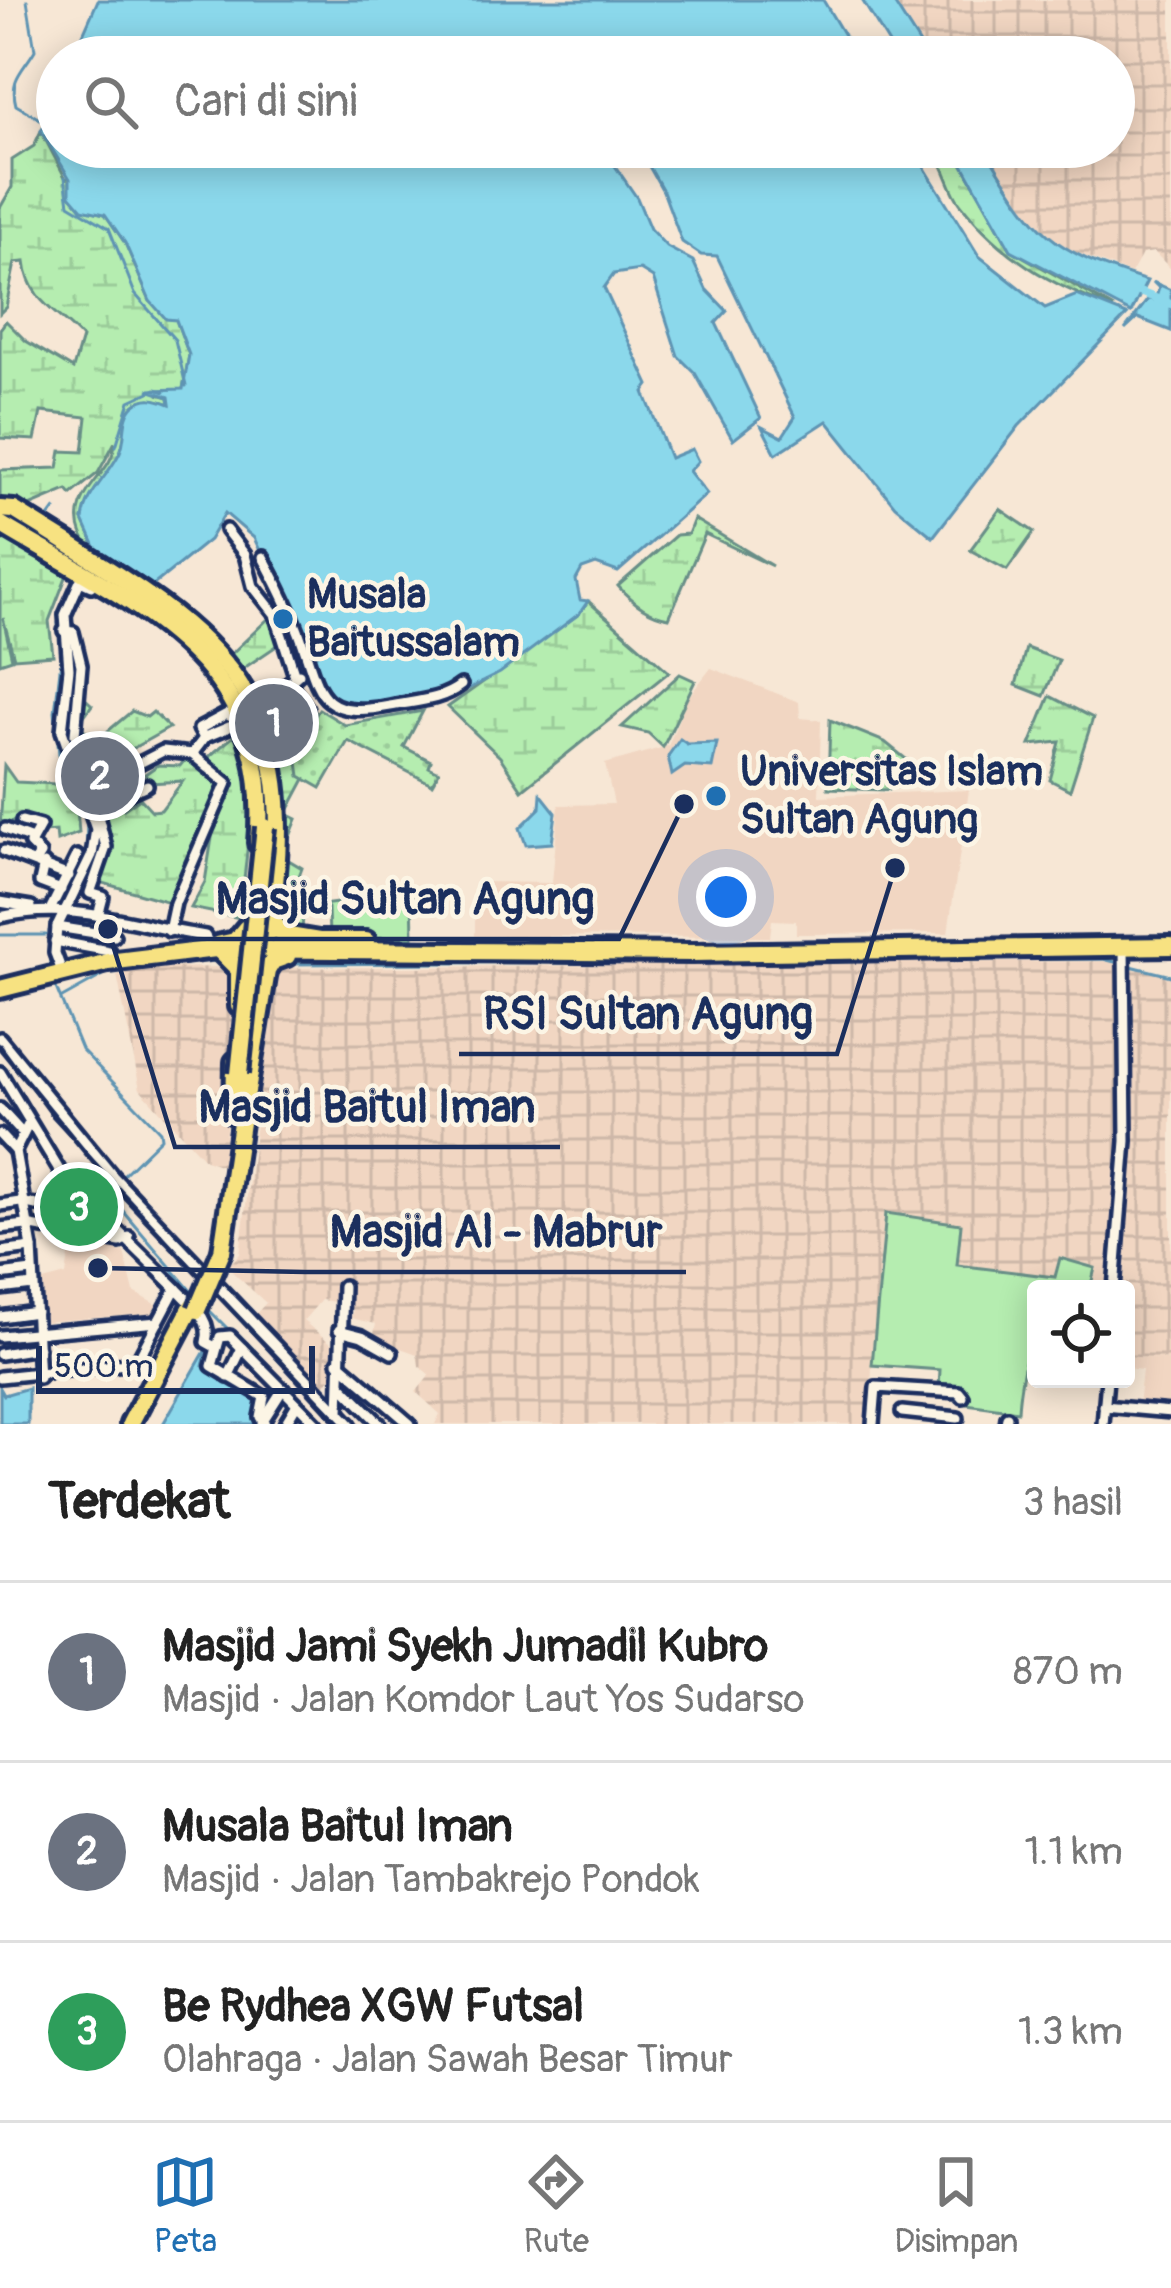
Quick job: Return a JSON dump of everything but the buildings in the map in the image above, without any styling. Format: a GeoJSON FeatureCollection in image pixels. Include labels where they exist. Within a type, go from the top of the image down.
{"type":"FeatureCollection","features":[{"type":"Feature","properties":{"kind":"highway"},"geometry":{"type":"LineString","coordinates":[[7,510],[113,572],[191,626],[253,716],[270,805],[271,918],[265,941],[226,949]]}},
{"type":"Feature","properties":{"kind":"highway"},"geometry":{"type":"LineString","coordinates":[[0,524],[216,662]]}},
{"type":"Feature","properties":{"kind":"highway"},"geometry":{"type":"LineString","coordinates":[[134,1424],[200,1317],[219,1250],[239,1115],[270,805]]}},
{"type":"Feature","properties":{"kind":"highway"},"geometry":{"type":"LineString","coordinates":[[239,1115],[226,949],[246,928],[270,805]]}},
{"type":"Feature","properties":{"kind":"highway"},"geometry":{"type":"LineString","coordinates":[[271,918],[278,933],[309,949],[625,957],[1062,952],[1094,946]]}},
{"type":"Feature","properties":{"kind":"highway"},"geometry":{"type":"LineString","coordinates":[[309,949],[1171,942]]}},
{"type":"Feature","properties":{"kind":"highway"},"geometry":{"type":"LineString","coordinates":[[810,946],[1124,953],[1171,942]]}},
{"type":"Feature","properties":{"kind":"highway"},"geometry":{"type":"LineString","coordinates":[[810,946],[1094,946],[1124,953]]}},
{"type":"Feature","properties":{"kind":"highway"},"geometry":{"type":"LineString","coordinates":[[226,949],[274,960],[309,949],[690,948]]}},
{"type":"Feature","properties":{"kind":"highway"},"geometry":{"type":"LineString","coordinates":[[0,986],[108,956],[226,949],[371,949]]}},
{"type":"Feature","properties":{"kind":"highway"},"geometry":{"type":"LineString","coordinates":[[239,1115],[274,960]]}},
{"type":"Feature","properties":{"kind":"street"},"geometry":{"type":"LineString","coordinates":[[226,530],[250,567],[253,586],[275,614],[292,679],[307,708]]}},
{"type":"Feature","properties":{"kind":"street"},"geometry":{"type":"LineString","coordinates":[[263,557],[296,624],[308,670],[322,697],[358,712],[424,701],[461,686]]}},
{"type":"Feature","properties":{"kind":"street"},"geometry":{"type":"LineString","coordinates":[[58,909],[93,850],[95,825],[62,732],[69,674],[65,615],[81,581],[132,608]]}},
{"type":"Feature","properties":{"kind":"street"},"geometry":{"type":"LineString","coordinates":[[64,631],[74,632],[81,664],[75,735],[107,803]]}},
{"type":"Feature","properties":{"kind":"street"},"geometry":{"type":"LineString","coordinates":[[191,754],[204,738],[199,729],[230,713],[253,716],[308,670]]}},
{"type":"Feature","properties":{"kind":"street"},"geometry":{"type":"LineString","coordinates":[[85,791],[163,751],[191,754],[227,783],[169,931]]}},
{"type":"Feature","properties":{"kind":"street"},"geometry":{"type":"LineString","coordinates":[[98,916],[103,897],[90,893],[106,847],[96,808],[147,785]]}},
{"type":"Feature","properties":{"kind":"street"},"geometry":{"type":"LineString","coordinates":[[22,821],[40,826],[30,846],[69,876]]}},
{"type":"Feature","properties":{"kind":"street"},"geometry":{"type":"LineString","coordinates":[[5,829],[32,839]]}},
{"type":"Feature","properties":{"kind":"street"},"geometry":{"type":"LineString","coordinates":[[4,850],[43,856]]}},
{"type":"Feature","properties":{"kind":"street"},"geometry":{"type":"LineString","coordinates":[[43,856],[40,883],[61,890]]}},
{"type":"Feature","properties":{"kind":"street"},"geometry":{"type":"LineString","coordinates":[[55,972],[61,890],[77,856]]}},
{"type":"Feature","properties":{"kind":"street"},"geometry":{"type":"LineString","coordinates":[[0,902],[118,920],[226,949]]}},
{"type":"Feature","properties":{"kind":"street"},"geometry":{"type":"LineString","coordinates":[[0,917],[31,908]]}},
{"type":"Feature","properties":{"kind":"street"},"geometry":{"type":"LineString","coordinates":[[55,941],[108,956],[118,920]]}},
{"type":"Feature","properties":{"kind":"street"},"geometry":{"type":"LineString","coordinates":[[57,927],[115,936]]}},
{"type":"Feature","properties":{"kind":"street"},"geometry":{"type":"LineString","coordinates":[[1115,1280],[1126,1141],[1124,953]]}},
{"type":"Feature","properties":{"kind":"street"},"geometry":{"type":"LineString","coordinates":[[0,1038],[113,1175],[342,1419]]}},
{"type":"Feature","properties":{"kind":"street"},"geometry":{"type":"LineString","coordinates":[[0,1072],[18,1095],[26,1130],[15,1156],[16,1181],[32,1248],[40,1373]]}},
{"type":"Feature","properties":{"kind":"street"},"geometry":{"type":"LineString","coordinates":[[18,1095],[0,1109],[26,1130],[64,1178],[110,1218],[201,1313],[212,1345],[212,1366],[264,1396],[263,1423]]}},
{"type":"Feature","properties":{"kind":"street"},"geometry":{"type":"LineString","coordinates":[[1,1138],[15,1156]]}},
{"type":"Feature","properties":{"kind":"street"},"geometry":{"type":"LineString","coordinates":[[0,1165],[15,1156]]}},
{"type":"Feature","properties":{"kind":"street"},"geometry":{"type":"LineString","coordinates":[[0,1182],[16,1181]]}},
{"type":"Feature","properties":{"kind":"street"},"geometry":{"type":"LineString","coordinates":[[0,1204],[20,1202],[110,1218]]}},
{"type":"Feature","properties":{"kind":"street"},"geometry":{"type":"LineString","coordinates":[[0,1228],[26,1225],[120,1242],[129,1237]]}},
{"type":"Feature","properties":{"kind":"street"},"geometry":{"type":"LineString","coordinates":[[0,1252],[32,1248]]}},
{"type":"Feature","properties":{"kind":"street"},"geometry":{"type":"LineString","coordinates":[[0,1275],[32,1271]]}},
{"type":"Feature","properties":{"kind":"street"},"geometry":{"type":"LineString","coordinates":[[0,1288],[33,1285]]}},
{"type":"Feature","properties":{"kind":"street"},"geometry":{"type":"LineString","coordinates":[[342,1419],[338,1362],[343,1286]]}},
{"type":"Feature","properties":{"kind":"street"},"geometry":{"type":"LineString","coordinates":[[0,1379],[138,1361],[176,1288]]}},
{"type":"Feature","properties":{"kind":"street"},"geometry":{"type":"LineString","coordinates":[[0,1317],[36,1312]]}},
{"type":"Feature","properties":{"kind":"street"},"geometry":{"type":"LineString","coordinates":[[0,1336],[158,1322]]}},
{"type":"Feature","properties":{"kind":"street"},"geometry":{"type":"LineString","coordinates":[[339,1330],[362,1336],[392,1353]]}},
{"type":"Feature","properties":{"kind":"street"},"geometry":{"type":"LineString","coordinates":[[212,1345],[227,1335],[313,1423]]}},
{"type":"Feature","properties":{"kind":"street"},"geometry":{"type":"LineString","coordinates":[[0,1354],[38,1348]]}},
{"type":"Feature","properties":{"kind":"street"},"geometry":{"type":"LineString","coordinates":[[228,1376],[242,1348]]}},
{"type":"Feature","properties":{"kind":"street"},"geometry":{"type":"LineString","coordinates":[[338,1362],[410,1424]]}},
{"type":"Feature","properties":{"kind":"street"},"geometry":{"type":"LineString","coordinates":[[341,1385],[380,1424]]}},
{"type":"Feature","properties":{"kind":"street"},"geometry":{"type":"LineString","coordinates":[[1103,1424],[1106,1388]]}},
{"type":"Feature","properties":{"kind":"street"},"geometry":{"type":"LineString","coordinates":[[263,1423],[283,1389]]}},
{"type":"Feature","properties":{"kind":"street"},"geometry":{"type":"LineString","coordinates":[[904,1389],[902,1418],[958,1418]]}},
{"type":"Feature","properties":{"kind":"street"},"geometry":{"type":"LineString","coordinates":[[873,1424],[875,1390],[963,1397]]}},
{"type":"Feature","properties":{"kind":"street"},"geometry":{"type":"LineString","coordinates":[[284,1424],[297,1404]]}},
{"type":"Feature","properties":{"kind":"street"},"geometry":{"type":"LineString","coordinates":[[1104,1406],[1171,1412]]}},
{"type":"Feature","properties":{"kind":"shaded area"},"geometry":{"type":"Polygon","coordinates":[[[892,0],[1171,0],[1171,269],[1154,252],[1142,254],[1131,274],[1057,245],[1032,225],[997,168],[1135,168],[1135,36],[915,36],[892,0]]]}},
{"type":"Feature","properties":{"kind":"shaded area","name":"Universitas Islam Sultan Agung"},"geometry":{"type":"Polygon","coordinates":[[[711,668],[799,702],[800,718],[821,720],[819,796],[969,790],[948,933],[796,934],[796,921],[772,920],[770,937],[475,936],[475,882],[552,883],[559,805],[614,804],[605,764],[668,746],[687,699],[711,668]]]}},
{"type":"Feature","properties":{"kind":"shaded area"},"geometry":{"type":"Polygon","coordinates":[[[1110,961],[1171,977],[1171,1360],[1135,1357],[1135,1280],[1092,1280],[1094,1269],[1056,1277],[956,1264],[872,1365],[870,1424],[435,1424],[440,1414],[416,1392],[430,1375],[419,1366],[417,1354],[373,1338],[376,1324],[351,1318],[353,1310],[343,1303],[321,1300],[303,1321],[336,1347],[336,1373],[321,1388],[253,1317],[266,1303],[227,1267],[240,1254],[275,968],[1110,961]]]}},
{"type":"Feature","properties":{"kind":"shaded area"},"geometry":{"type":"Polygon","coordinates":[[[235,967],[223,1166],[205,1160],[140,1089],[117,975],[144,968],[235,967]]]}},
{"type":"Feature","properties":{"kind":"shaded area"},"geometry":{"type":"Polygon","coordinates":[[[71,1242],[124,1252],[134,1292],[163,1308],[161,1313],[41,1322],[39,1282],[66,1275],[71,1242]]]}},
{"type":"Feature","properties":{"kind":"shaded area"},"geometry":{"type":"Polygon","coordinates":[[[1135,1357],[1171,1360],[1171,1409],[1138,1407],[1142,1370],[1135,1369],[1135,1357]]]}},
{"type":"Feature","properties":{"kind":"green space"},"geometry":{"type":"Polygon","coordinates":[[[36,142],[36,168],[60,168],[66,179],[70,177],[70,195],[83,209],[105,214],[125,243],[150,301],[176,320],[189,355],[183,389],[158,394],[169,397],[170,404],[146,400],[130,410],[120,452],[83,520],[97,551],[151,584],[146,591],[92,550],[79,523],[80,508],[109,463],[115,442],[98,473],[71,495],[67,490],[20,510],[0,498],[0,470],[58,468],[61,451],[83,452],[87,417],[41,412],[35,440],[0,438],[0,329],[6,321],[26,341],[73,369],[82,338],[39,297],[25,262],[15,263],[6,307],[0,313],[0,208],[12,187],[12,160],[36,142]]]}},
{"type":"Feature","properties":{"kind":"green space"},"geometry":{"type":"Polygon","coordinates":[[[942,168],[965,168],[1011,250],[1114,308],[1048,279],[1010,253],[976,222],[942,168]]]}},
{"type":"Feature","properties":{"kind":"green space"},"geometry":{"type":"Polygon","coordinates":[[[1000,509],[1034,532],[1007,570],[970,550],[1000,509]]]}},
{"type":"Feature","properties":{"kind":"green space"},"geometry":{"type":"Polygon","coordinates":[[[694,519],[772,566],[705,534],[669,618],[654,614],[618,586],[676,535],[688,534],[694,519]]]}},
{"type":"Feature","properties":{"kind":"green space"},"geometry":{"type":"Polygon","coordinates":[[[0,530],[68,572],[49,621],[53,655],[14,658],[3,618],[12,659],[0,663],[0,530]]]}},
{"type":"Feature","properties":{"kind":"green space"},"geometry":{"type":"Polygon","coordinates":[[[588,601],[669,672],[522,790],[500,757],[448,707],[579,614],[588,601]]]}},
{"type":"Feature","properties":{"kind":"green space"},"geometry":{"type":"Polygon","coordinates":[[[270,617],[281,643],[241,670],[229,656],[270,617]]]}},
{"type":"Feature","properties":{"kind":"green space"},"geometry":{"type":"Polygon","coordinates":[[[1026,648],[1059,660],[1044,696],[1016,685],[1026,648]]]}},
{"type":"Feature","properties":{"kind":"green space"},"geometry":{"type":"Polygon","coordinates":[[[680,674],[695,681],[663,747],[648,733],[622,727],[680,674]]]}},
{"type":"Feature","properties":{"kind":"green space"},"geometry":{"type":"Polygon","coordinates":[[[78,692],[92,705],[78,724],[96,741],[132,711],[147,717],[153,712],[169,728],[94,770],[77,727],[78,692]]]}},
{"type":"Feature","properties":{"kind":"green space"},"geometry":{"type":"Polygon","coordinates":[[[1050,696],[1093,718],[1070,790],[1050,780],[1060,742],[1030,745],[1050,696]]]}},
{"type":"Feature","properties":{"kind":"green space"},"geometry":{"type":"Polygon","coordinates":[[[319,709],[345,725],[423,711],[404,747],[431,761],[429,767],[439,772],[432,784],[348,741],[321,788],[300,776],[296,749],[319,709]]]}},
{"type":"Feature","properties":{"kind":"green space"},"geometry":{"type":"Polygon","coordinates":[[[278,713],[308,725],[296,749],[305,779],[288,811],[274,734],[283,730],[278,713]]]}},
{"type":"Feature","properties":{"kind":"green space"},"geometry":{"type":"Polygon","coordinates":[[[830,720],[885,742],[912,764],[918,782],[886,790],[828,788],[830,720]]]}},
{"type":"Feature","properties":{"kind":"green space"},"geometry":{"type":"Polygon","coordinates":[[[234,736],[244,743],[251,813],[240,918],[191,908],[205,882],[214,825],[230,778],[206,759],[234,736]]]}},
{"type":"Feature","properties":{"kind":"green space"},"geometry":{"type":"Polygon","coordinates":[[[188,756],[227,780],[179,890],[169,902],[103,883],[99,871],[109,847],[98,809],[120,802],[124,809],[140,798],[152,811],[161,810],[183,781],[150,783],[145,774],[158,765],[180,766],[188,756]]]}},
{"type":"Feature","properties":{"kind":"green space"},"geometry":{"type":"Polygon","coordinates":[[[4,765],[16,782],[56,784],[61,776],[77,810],[79,833],[57,841],[56,831],[43,832],[42,821],[21,816],[0,828],[4,765]]]}},
{"type":"Feature","properties":{"kind":"green space"},"geometry":{"type":"Polygon","coordinates":[[[284,818],[297,819],[285,849],[287,859],[302,868],[294,890],[311,899],[310,910],[303,911],[302,935],[278,924],[284,818]]]}},
{"type":"Feature","properties":{"kind":"green space"},"geometry":{"type":"Polygon","coordinates":[[[402,884],[412,896],[413,938],[329,936],[328,908],[322,905],[388,896],[402,884]]]}},
{"type":"Feature","properties":{"kind":"green space"},"geometry":{"type":"Polygon","coordinates":[[[886,1213],[961,1224],[957,1265],[1055,1277],[1060,1258],[1095,1268],[1092,1280],[1027,1280],[1027,1352],[1018,1411],[966,1404],[967,1392],[939,1389],[940,1370],[872,1365],[886,1213]]]}},
{"type":"Feature","properties":{"kind":"water"},"geometry":{"type":"Polygon","coordinates":[[[98,0],[823,0],[844,36],[82,36],[98,0]]]}},
{"type":"Feature","properties":{"kind":"water"},"geometry":{"type":"Polygon","coordinates":[[[862,0],[892,0],[915,36],[884,36],[862,0]]]}},
{"type":"Feature","properties":{"kind":"water"},"geometry":{"type":"Polygon","coordinates":[[[63,168],[616,168],[650,229],[667,247],[693,261],[706,289],[727,311],[716,323],[761,418],[733,440],[695,373],[678,356],[653,278],[640,270],[614,274],[604,288],[649,385],[644,392],[670,458],[692,449],[698,461],[689,471],[707,494],[618,572],[596,564],[582,569],[576,580],[580,600],[588,601],[579,614],[500,673],[466,690],[461,685],[447,693],[356,710],[329,699],[310,660],[316,655],[308,652],[254,538],[225,513],[209,540],[146,591],[150,583],[97,551],[83,520],[85,510],[120,452],[130,410],[147,399],[170,404],[169,397],[148,390],[183,389],[189,355],[176,320],[166,319],[150,301],[125,243],[105,214],[82,209],[70,195],[70,179],[63,168]]]}},
{"type":"Feature","properties":{"kind":"water"},"geometry":{"type":"Polygon","coordinates":[[[650,168],[925,168],[979,256],[1045,308],[1077,295],[1127,315],[1019,426],[933,537],[895,506],[827,421],[776,454],[762,427],[782,437],[795,417],[717,256],[701,255],[682,242],[650,168]]]}},
{"type":"Feature","properties":{"kind":"water"},"geometry":{"type":"Polygon","coordinates":[[[965,168],[998,168],[1033,220],[1066,248],[1147,281],[1131,313],[1011,250],[965,168]]]}},
{"type":"Feature","properties":{"kind":"water"},"geometry":{"type":"Polygon","coordinates":[[[1153,282],[1171,290],[1171,331],[1138,318],[1125,330],[1148,299],[1155,300],[1159,288],[1153,282]]]}},
{"type":"Feature","properties":{"kind":"water"},"geometry":{"type":"Polygon","coordinates":[[[680,739],[687,744],[717,743],[712,768],[685,766],[672,775],[668,756],[680,739]]]}},
{"type":"Feature","properties":{"kind":"water"},"geometry":{"type":"Polygon","coordinates":[[[541,794],[556,813],[552,843],[526,845],[520,828],[540,808],[541,794]]]}},
{"type":"Feature","properties":{"kind":"water"},"geometry":{"type":"Polygon","coordinates":[[[208,1346],[203,1366],[262,1397],[253,1418],[259,1424],[163,1424],[208,1346]]]}},
{"type":"Feature","properties":{"kind":"water"},"geometry":{"type":"Polygon","coordinates":[[[0,1388],[4,1395],[28,1388],[28,1424],[0,1424],[0,1388]]]}},
{"type":"Feature","properties":{"kind":"waterway"},"geometry":{"type":"LineString","coordinates":[[27,0],[35,50],[18,75],[14,96],[16,105],[36,117]]}},
{"type":"Feature","properties":{"kind":"waterway"},"geometry":{"type":"LineString","coordinates":[[65,177],[69,204],[109,228],[135,294],[175,340],[186,386]]}},
{"type":"Feature","properties":{"kind":"waterway"},"geometry":{"type":"LineString","coordinates":[[1134,290],[1171,304]]}},
{"type":"Feature","properties":{"kind":"waterway"},"geometry":{"type":"LineString","coordinates":[[116,446],[130,401],[156,389],[165,392]]}},
{"type":"Feature","properties":{"kind":"waterway"},"geometry":{"type":"LineString","coordinates":[[55,509],[47,520],[78,540]]}},
{"type":"Feature","properties":{"kind":"waterway"},"geometry":{"type":"LineString","coordinates":[[75,578],[58,623],[62,652],[55,712],[59,754],[87,819],[86,858]]}},
{"type":"Feature","properties":{"kind":"waterway"},"geometry":{"type":"LineString","coordinates":[[50,968],[49,931],[74,882]]}},
{"type":"Feature","properties":{"kind":"waterway"},"geometry":{"type":"LineString","coordinates":[[0,935],[46,935]]}},
{"type":"Feature","properties":{"kind":"waterway"},"geometry":{"type":"LineString","coordinates":[[287,964],[1103,959],[1171,976]]}},
{"type":"Feature","properties":{"kind":"waterway"},"geometry":{"type":"LineString","coordinates":[[162,964],[218,961]]}},
{"type":"Feature","properties":{"kind":"waterway"},"geometry":{"type":"LineString","coordinates":[[62,998],[116,968]]}},
{"type":"Feature","properties":{"kind":"waterway"},"geometry":{"type":"LineString","coordinates":[[54,983],[81,1049],[160,1131],[161,1138],[121,1177]]}},
{"type":"Feature","properties":{"kind":"waterway"},"geometry":{"type":"LineString","coordinates":[[115,1185],[112,1198],[197,1298]]}},
{"type":"Feature","properties":{"kind":"waterway"},"geometry":{"type":"LineString","coordinates":[[208,1309],[231,1332]]}},
{"type":"Feature","properties":{"kind":"railway"},"geometry":{"type":"LineString","coordinates":[[0,1045],[53,1117],[337,1424]]}},
{"type":"Feature","properties":{"kind":"place","name":"Musala Baitussalam"},"geometry":{"type":"Point","coordinates":[283,619]}},
{"type":"Feature","properties":{"kind":"place","name":"Masjid Jami Syekh Jumadil Kubro"},"geometry":{"type":"Point","coordinates":[274,723]}},
{"type":"Feature","properties":{"kind":"place","name":"Musala Baitul Iman"},"geometry":{"type":"Point","coordinates":[100,776]}},
{"type":"Feature","properties":{"kind":"place","name":"Universitas Islam Sultan Agung"},"geometry":{"type":"Point","coordinates":[716,796]}},
{"type":"Feature","properties":{"kind":"place","name":"Masjid Sultan Agung"},"geometry":{"type":"Point","coordinates":[684,804]}},
{"type":"Feature","properties":{"kind":"place","name":"RSI Sultan Agung"},"geometry":{"type":"Point","coordinates":[895,868]}},
{"type":"Feature","properties":{"kind":"place","name":"Masjid Baitul Iman"},"geometry":{"type":"Point","coordinates":[108,929]}},
{"type":"Feature","properties":{"kind":"place","name":"Be Rydhea XGW Futsal"},"geometry":{"type":"Point","coordinates":[79,1207]}},
{"type":"Feature","properties":{"kind":"place","name":"Masjid Al - Mabrur"},"geometry":{"type":"Point","coordinates":[98,1268]}}]}
